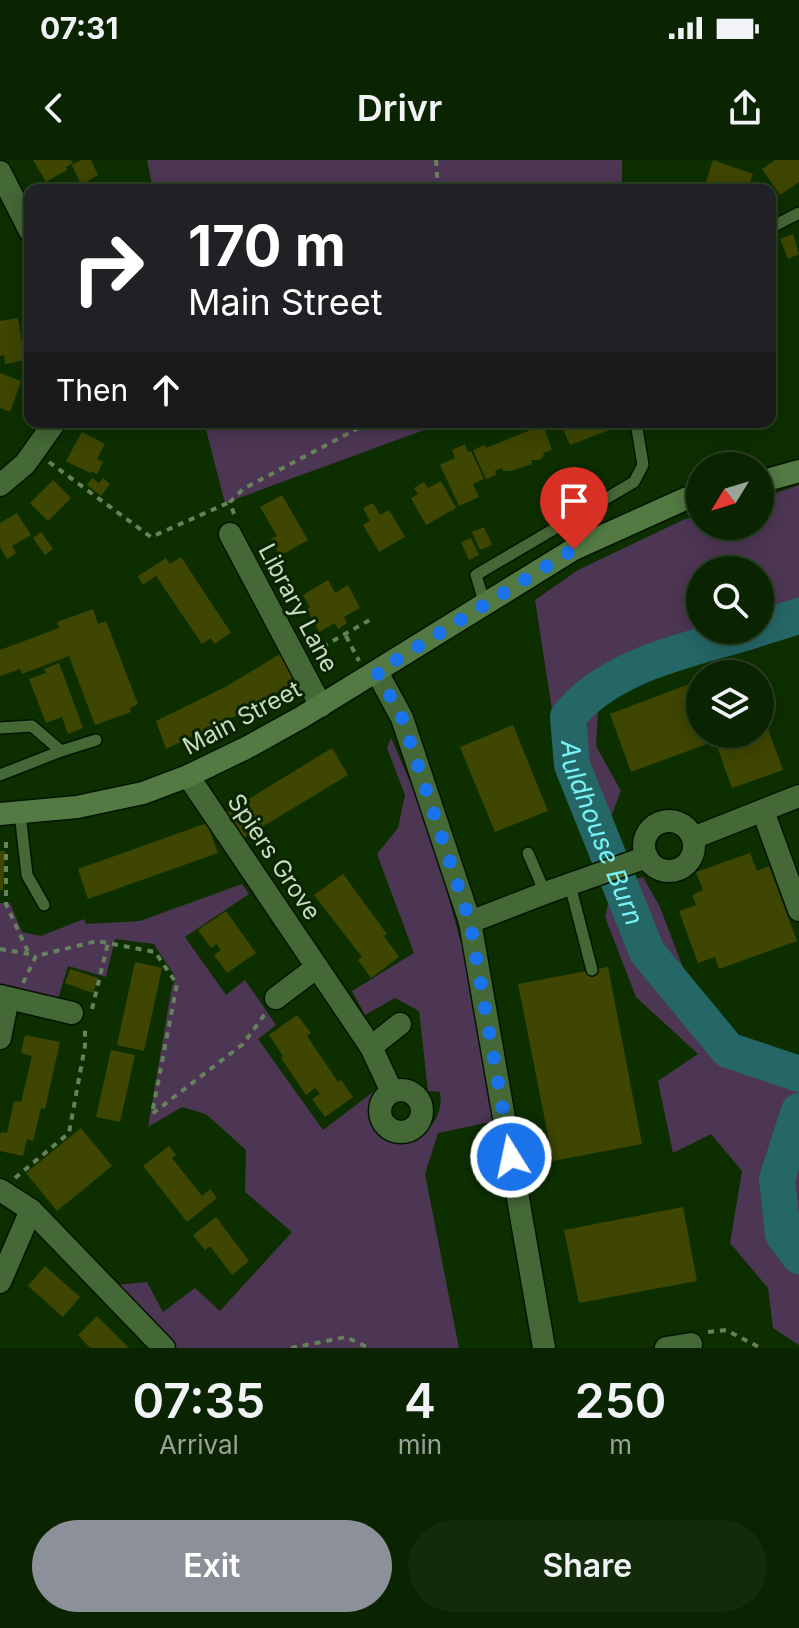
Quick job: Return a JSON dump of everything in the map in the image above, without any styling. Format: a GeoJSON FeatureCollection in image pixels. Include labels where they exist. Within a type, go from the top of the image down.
{"type":"FeatureCollection","features":[{"type":"Feature","properties":{"kind":"main road"},"geometry":{"type":"LineString","coordinates":[[774,478],[799,471]]}},
{"type":"Feature","properties":{"kind":"main road","name":"Main Street"},"geometry":{"type":"LineString","coordinates":[[9,814],[104,802],[143,793],[188,776],[321,706],[574,549],[686,499]]}},
{"type":"Feature","properties":{"kind":"street"},"geometry":{"type":"LineString","coordinates":[[4,186],[24,221]]}},
{"type":"Feature","properties":{"kind":"street"},"geometry":{"type":"LineString","coordinates":[[0,485],[35,452],[51,428]]}},
{"type":"Feature","properties":{"kind":"street","name":"Library Lane"},"geometry":{"type":"LineString","coordinates":[[232,525],[321,706]]}},
{"type":"Feature","properties":{"kind":"street"},"geometry":{"type":"LineString","coordinates":[[377,672],[402,718],[470,922],[544,1348]]}},
{"type":"Feature","properties":{"kind":"street","name":"Spiers Grove"},"geometry":{"type":"LineString","coordinates":[[188,776],[371,1047],[392,1092]]}},
{"type":"Feature","properties":{"kind":"street"},"geometry":{"type":"LineString","coordinates":[[693,838],[799,796]]}},
{"type":"Feature","properties":{"kind":"street"},"geometry":{"type":"LineString","coordinates":[[763,811],[799,910]]}},
{"type":"Feature","properties":{"kind":"street"},"geometry":{"type":"LineString","coordinates":[[676,821],[690,830],[695,846],[689,861],[675,870],[659,869],[647,857],[644,841],[647,833],[659,822],[676,821]]}},
{"type":"Feature","properties":{"kind":"street"},"geometry":{"type":"LineString","coordinates":[[470,922],[647,857]]}},
{"type":"Feature","properties":{"kind":"street"},"geometry":{"type":"LineString","coordinates":[[276,998],[317,967]]}},
{"type":"Feature","properties":{"kind":"street"},"geometry":{"type":"LineString","coordinates":[[0,1038],[8,998],[72,1013]]}},
{"type":"Feature","properties":{"kind":"street"},"geometry":{"type":"LineString","coordinates":[[371,1047],[400,1024]]}},
{"type":"Feature","properties":{"kind":"street"},"geometry":{"type":"LineString","coordinates":[[0,1190],[31,1210],[164,1348]]}},
{"type":"Feature","properties":{"kind":"street"},"geometry":{"type":"LineString","coordinates":[[0,1282],[31,1210]]}},
{"type":"Feature","properties":{"kind":"street"},"geometry":{"type":"LineString","coordinates":[[666,1348],[691,1344]]}},
{"type":"Feature","properties":{"kind":"lane"},"geometry":{"type":"LineString","coordinates":[[776,225],[799,213]]}},
{"type":"Feature","properties":{"kind":"lane"},"geometry":{"type":"LineString","coordinates":[[485,605],[476,575],[634,482],[643,465],[637,428]]}},
{"type":"Feature","properties":{"kind":"lane"},"geometry":{"type":"LineString","coordinates":[[0,728],[32,726],[61,751]]}},
{"type":"Feature","properties":{"kind":"lane"},"geometry":{"type":"LineString","coordinates":[[0,775],[96,740]]}},
{"type":"Feature","properties":{"kind":"lane"},"geometry":{"type":"LineString","coordinates":[[9,814],[27,875],[44,905]]}},
{"type":"Feature","properties":{"kind":"lane"},"geometry":{"type":"LineString","coordinates":[[528,853],[545,893]]}},
{"type":"Feature","properties":{"kind":"lane"},"geometry":{"type":"LineString","coordinates":[[570,885],[592,970]]}},
{"type":"Feature","properties":{"kind":"path"},"geometry":{"type":"LineString","coordinates":[[436,160],[438,184]]}},
{"type":"Feature","properties":{"kind":"path"},"geometry":{"type":"LineString","coordinates":[[35,452],[151,537],[230,502],[243,489],[359,428]]}},
{"type":"Feature","properties":{"kind":"path"},"geometry":{"type":"LineString","coordinates":[[230,502],[232,525]]}},
{"type":"Feature","properties":{"kind":"path"},"geometry":{"type":"LineString","coordinates":[[297,661],[373,618]]}},
{"type":"Feature","properties":{"kind":"path"},"geometry":{"type":"LineString","coordinates":[[9,814],[6,904],[29,954]]}},
{"type":"Feature","properties":{"kind":"path"},"geometry":{"type":"LineString","coordinates":[[0,908],[6,904]]}},
{"type":"Feature","properties":{"kind":"path"},"geometry":{"type":"LineString","coordinates":[[0,949],[36,956],[97,941],[155,952],[177,984],[152,1114],[243,1044],[276,998]]}},
{"type":"Feature","properties":{"kind":"path"},"geometry":{"type":"LineString","coordinates":[[0,1190],[69,1133],[85,1046],[84,1015],[92,1011],[108,943]]}},
{"type":"Feature","properties":{"kind":"path"},"geometry":{"type":"LineString","coordinates":[[8,998],[36,956]]}},
{"type":"Feature","properties":{"kind":"path"},"geometry":{"type":"LineString","coordinates":[[691,1344],[694,1334],[726,1330],[761,1348]]}},
{"type":"Feature","properties":{"kind":"path"},"geometry":{"type":"LineString","coordinates":[[291,1348],[346,1337],[369,1348]]}},
{"type":"Feature","properties":{"kind":"shaded area"},"geometry":{"type":"Polygon","coordinates":[[[147,160],[622,160],[622,184],[152,184],[147,160]]]}},
{"type":"Feature","properties":{"kind":"shaded area"},"geometry":{"type":"Polygon","coordinates":[[[206,428],[430,428],[225,503],[206,428]]]}},
{"type":"Feature","properties":{"kind":"shaded area"},"geometry":{"type":"Polygon","coordinates":[[[799,485],[799,625],[774,633],[774,556],[686,556],[686,644],[742,644],[686,660],[686,663],[599,692],[596,746],[621,791],[607,827],[565,794],[535,600],[578,570],[685,519],[686,540],[774,540],[774,494],[799,485]]]}},
{"type":"Feature","properties":{"kind":"shaded area"},"geometry":{"type":"Polygon","coordinates":[[[391,738],[427,821],[462,946],[495,1121],[438,1133],[425,1174],[459,1348],[175,1348],[115,1285],[147,1282],[163,1312],[195,1288],[220,1311],[292,1232],[245,1192],[246,1150],[206,1114],[182,1107],[148,1127],[172,986],[176,978],[154,944],[115,939],[106,977],[68,966],[58,999],[0,985],[0,903],[10,903],[22,932],[41,936],[84,919],[86,924],[140,921],[242,884],[249,894],[185,937],[226,995],[245,980],[276,1025],[258,1039],[323,1130],[377,1089],[377,1097],[369,1110],[377,1126],[388,1135],[401,1139],[414,1137],[434,1121],[440,1108],[440,1092],[428,1091],[419,1011],[395,998],[365,1015],[352,991],[414,953],[377,854],[398,828],[405,795],[387,748],[391,738]]]}},
{"type":"Feature","properties":{"kind":"shaded area"},"geometry":{"type":"Polygon","coordinates":[[[643,877],[660,907],[696,1002],[755,1055],[799,1064],[799,1345],[773,1328],[768,1288],[730,1243],[742,1171],[711,1134],[673,1153],[658,1081],[698,1054],[636,997],[605,917],[612,886],[643,877]]]}},
{"type":"Feature","properties":{"kind":"building"},"geometry":{"type":"Polygon","coordinates":[[[33,160],[71,160],[73,163],[46,182],[33,160]]]}},
{"type":"Feature","properties":{"kind":"building"},"geometry":{"type":"Polygon","coordinates":[[[81,160],[91,160],[98,175],[81,184],[72,165],[81,160]]]}},
{"type":"Feature","properties":{"kind":"building"},"geometry":{"type":"Polygon","coordinates":[[[713,160],[753,174],[749,184],[705,184],[713,160]]]}},
{"type":"Feature","properties":{"kind":"building"},"geometry":{"type":"Polygon","coordinates":[[[775,160],[799,160],[799,182],[780,195],[776,184],[772,184],[762,169],[775,160]]]}},
{"type":"Feature","properties":{"kind":"building"},"geometry":{"type":"Polygon","coordinates":[[[793,234],[799,254],[788,259],[780,239],[793,234]]]}},
{"type":"Feature","properties":{"kind":"building"},"geometry":{"type":"Polygon","coordinates":[[[18,318],[24,360],[5,364],[4,355],[0,356],[0,321],[18,318]]]}},
{"type":"Feature","properties":{"kind":"building"},"geometry":{"type":"Polygon","coordinates":[[[0,373],[21,381],[10,412],[0,408],[0,373]]]}},
{"type":"Feature","properties":{"kind":"building"},"geometry":{"type":"Polygon","coordinates":[[[536,428],[544,428],[552,450],[543,453],[539,460],[531,460],[532,464],[511,471],[503,471],[502,468],[486,479],[473,450],[485,445],[486,448],[536,428]]]}},
{"type":"Feature","properties":{"kind":"building"},"geometry":{"type":"Polygon","coordinates":[[[563,428],[614,428],[570,445],[563,428]]]}},
{"type":"Feature","properties":{"kind":"building"},"geometry":{"type":"Polygon","coordinates":[[[82,432],[105,444],[97,459],[103,462],[97,474],[66,461],[82,432]]]}},
{"type":"Feature","properties":{"kind":"building"},"geometry":{"type":"Polygon","coordinates":[[[465,444],[484,479],[473,484],[479,497],[459,506],[440,465],[455,458],[452,450],[465,444]]]}},
{"type":"Feature","properties":{"kind":"building"},"geometry":{"type":"Polygon","coordinates":[[[92,478],[99,483],[103,478],[110,484],[101,496],[87,485],[92,478]]]}},
{"type":"Feature","properties":{"kind":"building"},"geometry":{"type":"Polygon","coordinates":[[[53,480],[71,498],[48,521],[30,503],[53,480]]]}},
{"type":"Feature","properties":{"kind":"building"},"geometry":{"type":"Polygon","coordinates":[[[441,481],[456,508],[426,525],[411,498],[418,494],[414,488],[424,482],[428,488],[441,481]]]}},
{"type":"Feature","properties":{"kind":"building"},"geometry":{"type":"Polygon","coordinates":[[[282,495],[308,540],[280,556],[271,539],[277,536],[260,507],[282,495]]]}},
{"type":"Feature","properties":{"kind":"building"},"geometry":{"type":"Polygon","coordinates":[[[373,503],[380,515],[389,510],[405,537],[379,552],[363,525],[370,521],[363,508],[373,503]]]}},
{"type":"Feature","properties":{"kind":"building"},"geometry":{"type":"Polygon","coordinates":[[[17,513],[31,535],[12,546],[16,553],[7,559],[0,547],[0,523],[17,513]]]}},
{"type":"Feature","properties":{"kind":"building"},"geometry":{"type":"Polygon","coordinates":[[[484,527],[492,545],[480,550],[472,532],[484,527]]]}},
{"type":"Feature","properties":{"kind":"building"},"geometry":{"type":"Polygon","coordinates":[[[41,532],[53,549],[45,555],[33,538],[41,532]]]}},
{"type":"Feature","properties":{"kind":"building"},"geometry":{"type":"Polygon","coordinates":[[[471,538],[479,555],[469,560],[461,542],[471,538]]]}},
{"type":"Feature","properties":{"kind":"building"},"geometry":{"type":"Polygon","coordinates":[[[181,557],[231,633],[214,644],[211,638],[202,644],[156,576],[143,585],[138,576],[166,558],[170,564],[181,557]]]}},
{"type":"Feature","properties":{"kind":"building"},"geometry":{"type":"Polygon","coordinates":[[[328,580],[335,593],[348,585],[360,608],[344,617],[347,623],[338,629],[335,623],[319,632],[303,595],[328,580]]]}},
{"type":"Feature","properties":{"kind":"building"},"geometry":{"type":"Polygon","coordinates":[[[93,609],[98,624],[106,621],[138,704],[130,708],[131,712],[95,725],[69,656],[22,674],[20,669],[0,676],[0,650],[59,628],[57,622],[93,609]]]}},
{"type":"Feature","properties":{"kind":"building"},"geometry":{"type":"Polygon","coordinates":[[[280,654],[294,678],[291,684],[242,713],[166,749],[156,721],[227,686],[280,654]]]}},
{"type":"Feature","properties":{"kind":"building"},"geometry":{"type":"Polygon","coordinates":[[[59,663],[83,728],[68,734],[62,717],[46,723],[29,679],[46,673],[44,669],[59,663]]]}},
{"type":"Feature","properties":{"kind":"building"},"geometry":{"type":"Polygon","coordinates":[[[686,685],[686,748],[696,748],[631,772],[610,714],[686,685]]]}},
{"type":"Feature","properties":{"kind":"building"},"geometry":{"type":"Polygon","coordinates":[[[513,725],[548,811],[495,832],[460,747],[513,725]]]}},
{"type":"Feature","properties":{"kind":"building"},"geometry":{"type":"Polygon","coordinates":[[[774,745],[783,770],[732,788],[718,748],[774,748],[774,745]]]}},
{"type":"Feature","properties":{"kind":"building"},"geometry":{"type":"Polygon","coordinates":[[[332,748],[348,775],[242,839],[226,813],[332,748]]]}},
{"type":"Feature","properties":{"kind":"building"},"geometry":{"type":"Polygon","coordinates":[[[207,823],[218,853],[88,899],[78,869],[207,823]]]}},
{"type":"Feature","properties":{"kind":"building"},"geometry":{"type":"Polygon","coordinates":[[[0,851],[5,851],[3,890],[0,890],[0,851]]]}},
{"type":"Feature","properties":{"kind":"building"},"geometry":{"type":"Polygon","coordinates":[[[750,853],[757,871],[769,866],[797,941],[719,969],[715,957],[698,963],[679,911],[696,905],[692,895],[703,890],[696,872],[750,853]]]}},
{"type":"Feature","properties":{"kind":"building"},"geometry":{"type":"Polygon","coordinates":[[[343,874],[387,934],[384,936],[399,957],[371,978],[358,960],[362,957],[314,895],[343,874]]]}},
{"type":"Feature","properties":{"kind":"building"},"geometry":{"type":"Polygon","coordinates":[[[226,911],[256,953],[227,973],[214,955],[221,950],[217,944],[211,948],[198,930],[226,911]]]}},
{"type":"Feature","properties":{"kind":"building"},"geometry":{"type":"Polygon","coordinates":[[[135,962],[162,968],[144,1051],[117,1045],[135,962]]]}},
{"type":"Feature","properties":{"kind":"building"},"geometry":{"type":"Polygon","coordinates":[[[608,967],[642,1144],[553,1161],[518,984],[608,967]]]}},
{"type":"Feature","properties":{"kind":"building"},"geometry":{"type":"Polygon","coordinates":[[[70,969],[98,978],[93,993],[65,983],[70,969]]]}},
{"type":"Feature","properties":{"kind":"building"},"geometry":{"type":"Polygon","coordinates":[[[297,1015],[311,1033],[307,1036],[338,1082],[341,1080],[353,1097],[325,1117],[312,1099],[320,1094],[315,1088],[306,1095],[269,1035],[297,1015]]]}},
{"type":"Feature","properties":{"kind":"building"},"geometry":{"type":"Polygon","coordinates":[[[25,1035],[60,1042],[45,1109],[41,1108],[33,1141],[27,1139],[23,1156],[0,1151],[0,1135],[1,1132],[7,1133],[14,1101],[21,1102],[32,1056],[21,1053],[25,1035]]]}},
{"type":"Feature","properties":{"kind":"building"},"geometry":{"type":"Polygon","coordinates":[[[111,1050],[135,1055],[120,1122],[96,1117],[111,1050]]]}},
{"type":"Feature","properties":{"kind":"building"},"geometry":{"type":"Polygon","coordinates":[[[81,1128],[112,1166],[57,1211],[26,1173],[81,1128]]]}},
{"type":"Feature","properties":{"kind":"building"},"geometry":{"type":"Polygon","coordinates":[[[169,1146],[176,1155],[172,1158],[202,1196],[210,1189],[217,1198],[187,1222],[143,1166],[169,1146]]]}},
{"type":"Feature","properties":{"kind":"building"},"geometry":{"type":"Polygon","coordinates":[[[683,1207],[697,1281],[579,1303],[564,1230],[683,1207]]]}},
{"type":"Feature","properties":{"kind":"building"},"geometry":{"type":"Polygon","coordinates":[[[216,1217],[249,1261],[232,1275],[210,1246],[205,1250],[193,1235],[216,1217]]]}},
{"type":"Feature","properties":{"kind":"building"},"geometry":{"type":"Polygon","coordinates":[[[45,1266],[80,1297],[63,1317],[28,1286],[45,1266]]]}},
{"type":"Feature","properties":{"kind":"building"},"geometry":{"type":"Polygon","coordinates":[[[97,1316],[129,1348],[90,1348],[78,1335],[97,1316]]]}},
{"type":"Feature","properties":{"kind":"waterway","name":"Auldhouse Burn"},"geometry":{"type":"LineString","coordinates":[[774,624],[799,616]]}},
{"type":"Feature","properties":{"kind":"waterway","name":"Auldhouse Burn"},"geometry":{"type":"LineString","coordinates":[[706,644],[629,671],[606,683],[586,699],[568,717],[572,765],[647,952],[728,1050],[799,1074]]}},
{"type":"Feature","properties":{"kind":"waterway","name":"Auldhouse Burn"},"geometry":{"type":"LineString","coordinates":[[799,1111],[777,1179],[783,1234],[799,1256]]}},
{"type":"Feature","properties":{"kind":"route"},"geometry":{"type":"LineString","coordinates":[[511,1157],[470,922],[402,718],[377,672],[574,549]]}}]}
